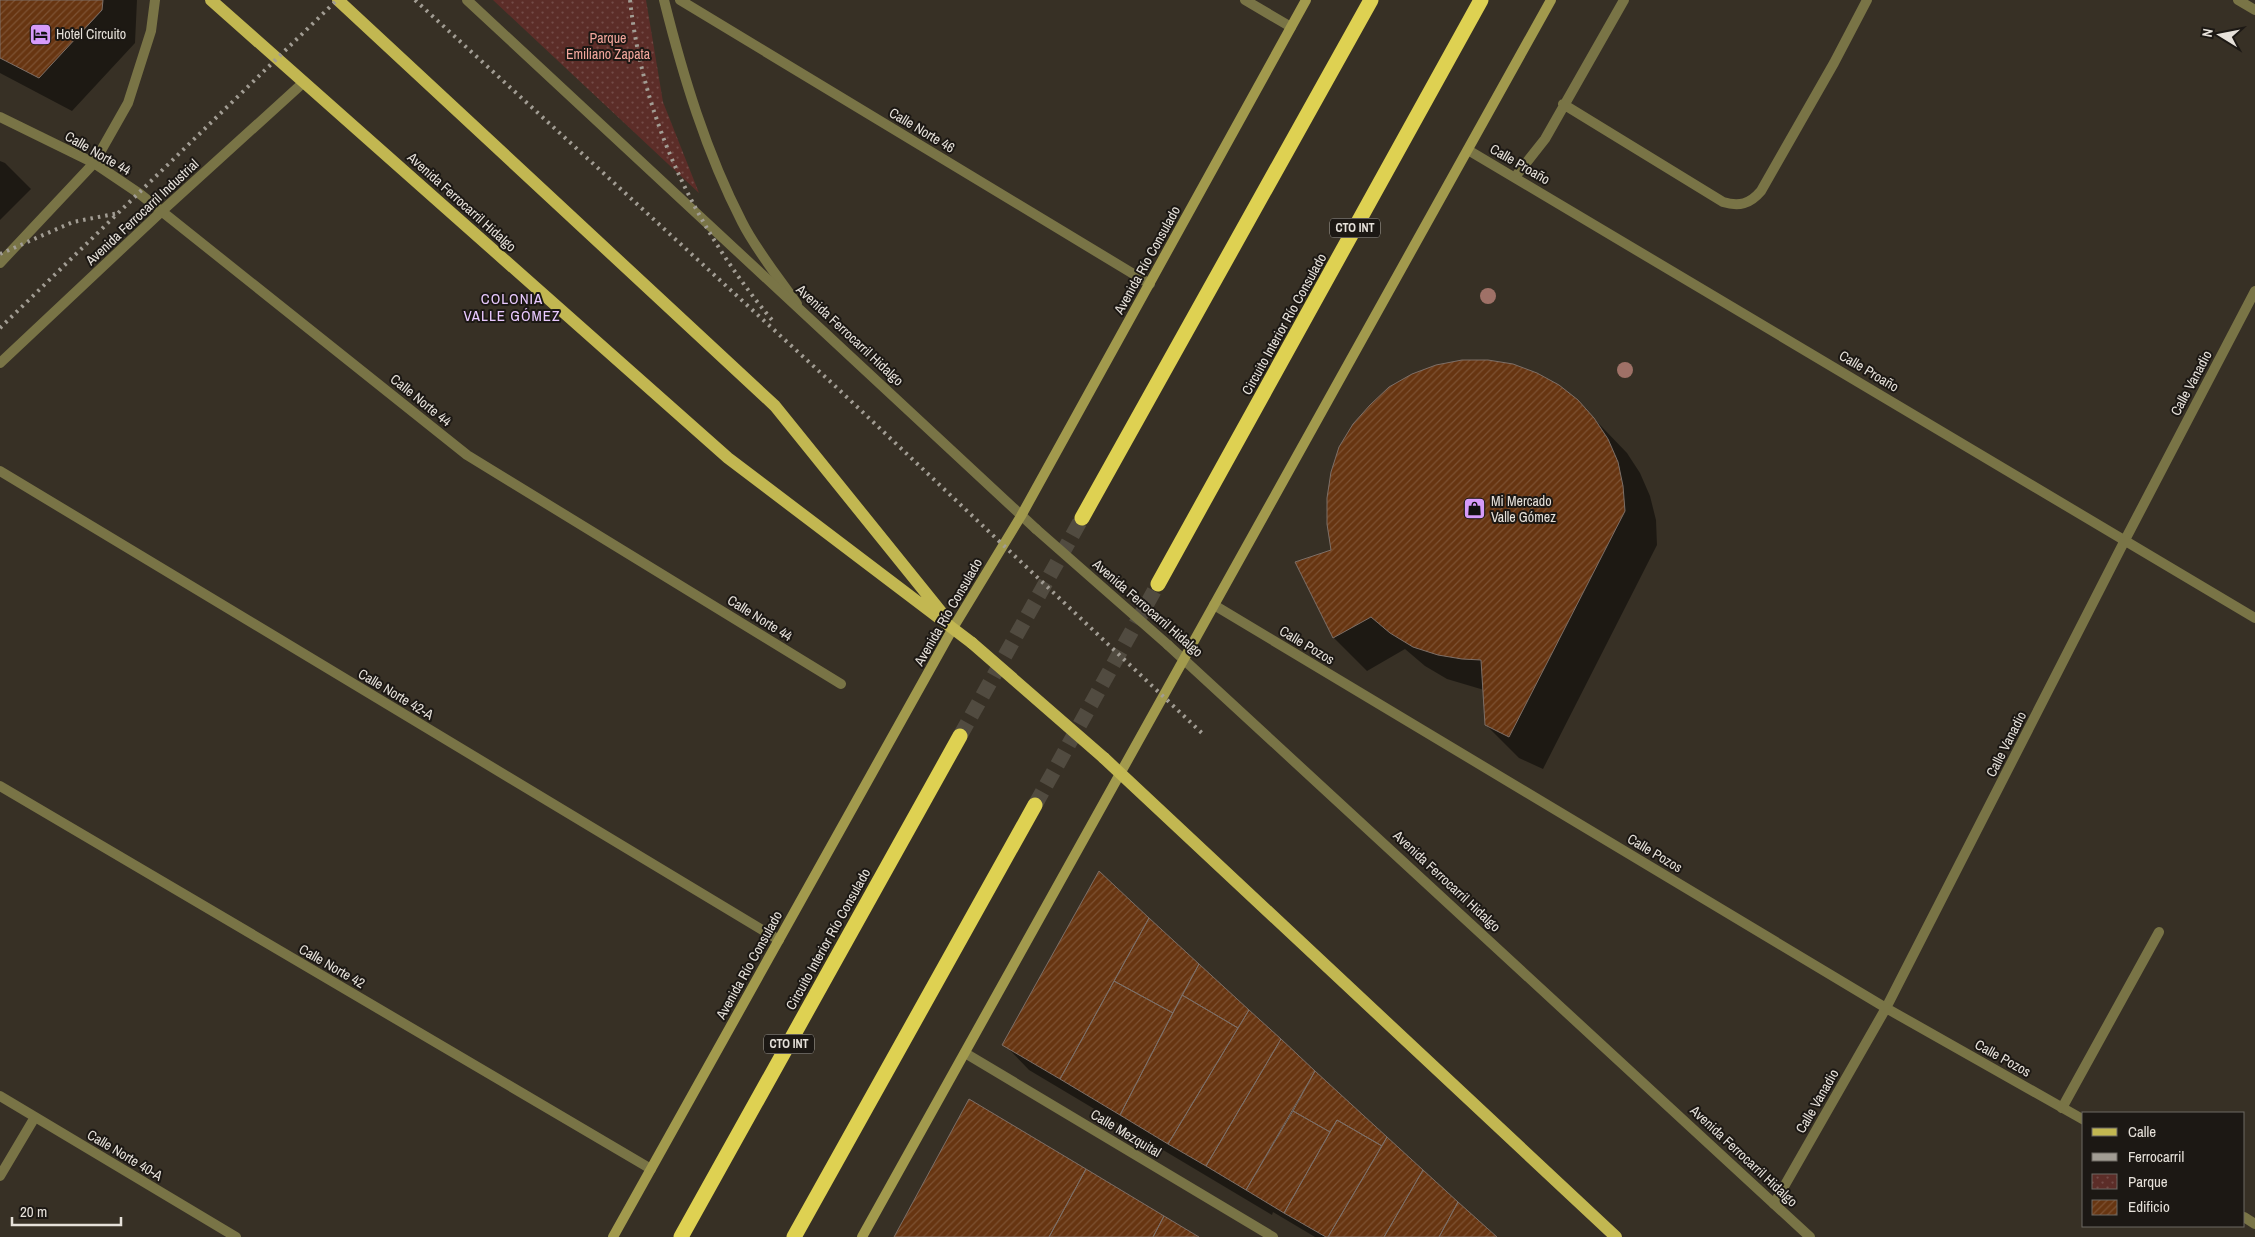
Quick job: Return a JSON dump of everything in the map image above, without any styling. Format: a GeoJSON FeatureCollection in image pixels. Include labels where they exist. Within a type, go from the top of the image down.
{"type":"FeatureCollection","features":[{"type":"Feature","properties":{"kind":"highway"},"geometry":{"type":"LineString","coordinates":[[1082,518],[1371,0]]}},
{"type":"Feature","properties":{"kind":"highway","name":"Circuito Interior Río Consulado"},"geometry":{"type":"LineString","coordinates":[[1158,584],[1480,0]]}},
{"type":"Feature","properties":{"kind":"highway","name":"Circuito Interior Río Consulado"},"geometry":{"type":"LineString","coordinates":[[681,1237],[960,736]]}},
{"type":"Feature","properties":{"kind":"highway"},"geometry":{"type":"LineString","coordinates":[[794,1237],[1035,805]]}},
{"type":"Feature","properties":{"kind":"main road","name":"Avenida Ferrocarril Hidalgo"},"geometry":{"type":"LineString","coordinates":[[211,0],[728,458],[954,628],[1104,758],[1616,1237]]}},
{"type":"Feature","properties":{"kind":"main road","name":"Avenida Ferrocarril Hidalgo"},"geometry":{"type":"LineString","coordinates":[[338,0],[775,406],[954,628]]}},
{"type":"Feature","properties":{"kind":"main road","name":"Avenida Río Consulado"},"geometry":{"type":"LineString","coordinates":[[613,1237],[954,628],[1021,516],[1306,0]]}},
{"type":"Feature","properties":{"kind":"main road"},"geometry":{"type":"LineString","coordinates":[[862,1237],[1551,0]]}},
{"type":"Feature","properties":{"kind":"street"},"geometry":{"type":"LineString","coordinates":[[0,263],[94,163],[128,103],[151,31],[155,0]]}},
{"type":"Feature","properties":{"kind":"street","name":"Avenida Ferrocarril Hidalgo"},"geometry":{"type":"LineString","coordinates":[[467,0],[1021,516],[1184,659],[1810,1237]]}},
{"type":"Feature","properties":{"kind":"street"},"geometry":{"type":"LineString","coordinates":[[664,0],[679,63],[703,135],[726,188],[742,223],[800,309]]}},
{"type":"Feature","properties":{"kind":"street","name":"Calle Norte 46"},"geometry":{"type":"LineString","coordinates":[[680,0],[1150,284]]}},
{"type":"Feature","properties":{"kind":"street"},"geometry":{"type":"LineString","coordinates":[[1245,0],[1292,26]]}},
{"type":"Feature","properties":{"kind":"street"},"geometry":{"type":"LineString","coordinates":[[1515,176],[1545,139],[1563,104],[1624,0]]}},
{"type":"Feature","properties":{"kind":"street"},"geometry":{"type":"LineString","coordinates":[[1563,104],[1723,202],[1733,205],[1744,204],[1754,200],[1761,192],[1834,63],[1867,0]]}},
{"type":"Feature","properties":{"kind":"street"},"geometry":{"type":"LineString","coordinates":[[2238,0],[2255,10]]}},
{"type":"Feature","properties":{"kind":"street","name":"Avenida Ferrocarril Industrial"},"geometry":{"type":"LineString","coordinates":[[0,364],[163,210],[304,82]]}},
{"type":"Feature","properties":{"kind":"street","name":"Calle Norte 44"},"geometry":{"type":"LineString","coordinates":[[0,117],[94,163],[163,210],[468,455],[841,684]]}},
{"type":"Feature","properties":{"kind":"street","name":"Calle Proaño"},"geometry":{"type":"LineString","coordinates":[[1468,150],[1515,176],[2255,618]]}},
{"type":"Feature","properties":{"kind":"street","name":"Calle Vanadio"},"geometry":{"type":"LineString","coordinates":[[1774,1204],[1886,1008],[2125,540],[2255,292]]}},
{"type":"Feature","properties":{"kind":"street","name":"Calle Norte 42-A"},"geometry":{"type":"LineString","coordinates":[[0,471],[779,940]]}},
{"type":"Feature","properties":{"kind":"street","name":"Calle Pozos"},"geometry":{"type":"LineString","coordinates":[[1214,605],[1886,1008],[2082,1119]]}},
{"type":"Feature","properties":{"kind":"street","name":"Calle Norte 42"},"geometry":{"type":"LineString","coordinates":[[0,786],[651,1169]]}},
{"type":"Feature","properties":{"kind":"street"},"geometry":{"type":"LineString","coordinates":[[2062,1108],[2159,932]]}},
{"type":"Feature","properties":{"kind":"street","name":"Calle Mezquital"},"geometry":{"type":"LineString","coordinates":[[965,1053],[1273,1237]]}},
{"type":"Feature","properties":{"kind":"street","name":"Calle Norte 40-A"},"geometry":{"type":"LineString","coordinates":[[0,1096],[236,1237]]}},
{"type":"Feature","properties":{"kind":"street"},"geometry":{"type":"LineString","coordinates":[[0,1176],[35,1117]]}},
{"type":"Feature","properties":{"kind":"green space","name":"Parque Emiliano Zapata"},"geometry":{"type":"Polygon","coordinates":[[[493,0],[646,0],[663,102],[699,193],[493,0]]]}},
{"type":"Feature","properties":{"kind":"building","name":"Hotel Circuito"},"geometry":{"type":"Polygon","coordinates":[[[0,0],[103,0],[102,10],[39,78],[0,58],[0,0]]]}},
{"type":"Feature","properties":{"kind":"building"},"geometry":{"type":"Polygon","coordinates":[[[1462,360],[1488,360],[1513,364],[1537,373],[1559,385],[1578,400],[1594,418],[1608,439],[1618,462],[1623,486],[1625,511],[1509,737],[1485,725],[1481,660],[1438,655],[1413,647],[1390,633],[1371,617],[1333,638],[1295,562],[1331,550],[1327,524],[1327,498],[1331,472],[1339,447],[1353,424],[1389,387],[1412,374],[1436,365],[1462,360]]]}},
{"type":"Feature","properties":{"kind":"building"},"geometry":{"type":"Polygon","coordinates":[[[1099,871],[1149,918],[1060,1079],[1002,1045],[1099,871]]]}},
{"type":"Feature","properties":{"kind":"building"},"geometry":{"type":"Polygon","coordinates":[[[1149,918],[1199,964],[1173,1013],[1114,981],[1149,918]]]}},
{"type":"Feature","properties":{"kind":"building"},"geometry":{"type":"Polygon","coordinates":[[[1199,964],[1249,1010],[1238,1028],[1182,995],[1199,964]]]}},
{"type":"Feature","properties":{"kind":"building"},"geometry":{"type":"Polygon","coordinates":[[[1114,981],[1173,1013],[1120,1115],[1060,1079],[1114,981]]]}},
{"type":"Feature","properties":{"kind":"building"},"geometry":{"type":"Polygon","coordinates":[[[1182,995],[1238,1028],[1168,1144],[1120,1115],[1182,995]]]}},
{"type":"Feature","properties":{"kind":"building"},"geometry":{"type":"Polygon","coordinates":[[[1249,1010],[1281,1039],[1206,1166],[1168,1144],[1249,1010]]]}},
{"type":"Feature","properties":{"kind":"building"},"geometry":{"type":"Polygon","coordinates":[[[1281,1039],[1315,1071],[1246,1190],[1206,1166],[1281,1039]]]}},
{"type":"Feature","properties":{"kind":"building"},"geometry":{"type":"Polygon","coordinates":[[[1315,1071],[1387,1137],[1382,1146],[1337,1120],[1330,1132],[1293,1111],[1315,1071]]]}},
{"type":"Feature","properties":{"kind":"building"},"geometry":{"type":"Polygon","coordinates":[[[969,1099],[1086,1169],[1049,1237],[894,1237],[969,1099]]]}},
{"type":"Feature","properties":{"kind":"building"},"geometry":{"type":"Polygon","coordinates":[[[1293,1111],[1330,1132],[1284,1213],[1246,1190],[1293,1111]]]}},
{"type":"Feature","properties":{"kind":"building"},"geometry":{"type":"Polygon","coordinates":[[[1337,1120],[1382,1146],[1328,1237],[1326,1237],[1284,1213],[1337,1120]]]}},
{"type":"Feature","properties":{"kind":"building"},"geometry":{"type":"Polygon","coordinates":[[[1387,1137],[1423,1170],[1384,1237],[1328,1237],[1387,1137]]]}},
{"type":"Feature","properties":{"kind":"building"},"geometry":{"type":"Polygon","coordinates":[[[1086,1169],[1164,1216],[1153,1237],[1049,1237],[1086,1169]]]}},
{"type":"Feature","properties":{"kind":"building"},"geometry":{"type":"Polygon","coordinates":[[[1423,1170],[1458,1202],[1439,1237],[1384,1237],[1423,1170]]]}},
{"type":"Feature","properties":{"kind":"building"},"geometry":{"type":"Polygon","coordinates":[[[1458,1202],[1497,1237],[1439,1237],[1458,1202]]]}},
{"type":"Feature","properties":{"kind":"building"},"geometry":{"type":"Polygon","coordinates":[[[1164,1216],[1199,1237],[1153,1237],[1164,1216]]]}},
{"type":"Feature","properties":{"kind":"tunnel"},"geometry":{"type":"LineString","coordinates":[[960,736],[1082,518]]}},
{"type":"Feature","properties":{"kind":"tunnel"},"geometry":{"type":"LineString","coordinates":[[1035,805],[1158,584]]}},
{"type":"Feature","properties":{"kind":"railway"},"geometry":{"type":"LineString","coordinates":[[0,328],[337,0]]}},
{"type":"Feature","properties":{"kind":"railway"},"geometry":{"type":"LineString","coordinates":[[415,0],[834,385],[1204,735]]}},
{"type":"Feature","properties":{"kind":"railway"},"geometry":{"type":"LineString","coordinates":[[630,0],[647,88],[660,130],[677,170],[719,248],[744,285],[772,320]]}},
{"type":"Feature","properties":{"kind":"railway"},"geometry":{"type":"LineString","coordinates":[[0,254],[73,222],[119,213]]}},
{"type":"Feature","properties":{"kind":"place","name":"Hotel Circuito"},"geometry":{"type":"Point","coordinates":[40,34]}},
{"type":"Feature","properties":{"kind":"place","name":"Mi Mercado Valle Gómez"},"geometry":{"type":"Point","coordinates":[1475,509]}},
{"type":"Feature","properties":{"kind":"district","name":"COLONIA VALLE GÓMEZ"},"geometry":{"type":"Point","coordinates":[512,308]}}]}
